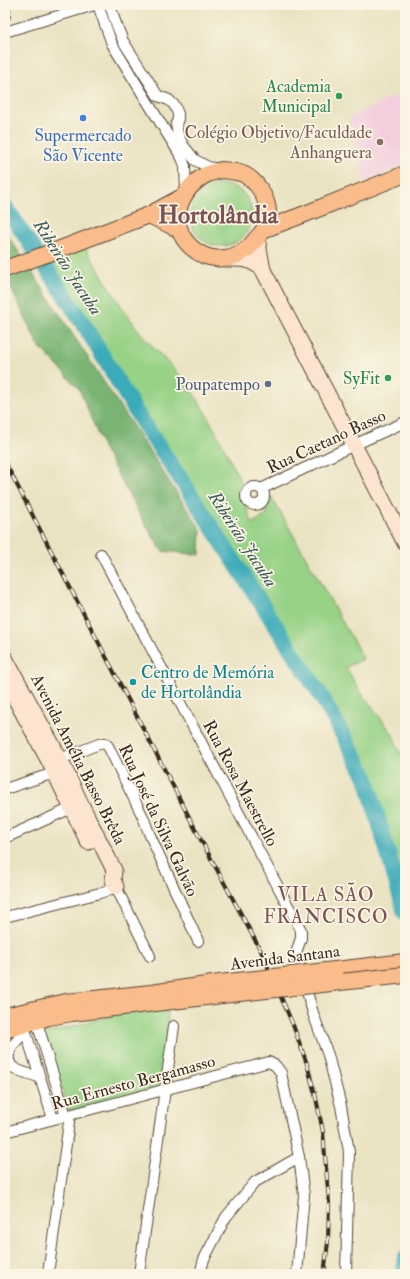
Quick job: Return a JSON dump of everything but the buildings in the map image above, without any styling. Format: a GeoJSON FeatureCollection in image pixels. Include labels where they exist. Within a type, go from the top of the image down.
{"type":"FeatureCollection","features":[{"type":"Feature","properties":{"kind":"main road"},"geometry":{"type":"LineString","coordinates":[[5,269],[149,215],[185,194],[201,178],[222,170],[233,171],[254,181],[261,190],[266,201],[268,210],[267,220],[261,233],[248,248],[237,256],[224,259],[210,258],[197,252],[186,243],[180,230],[178,207],[185,194]]}},
{"type":"Feature","properties":{"kind":"main road"},"geometry":{"type":"LineString","coordinates":[[261,233],[405,174]]}},
{"type":"Feature","properties":{"kind":"main road"},"geometry":{"type":"LineString","coordinates":[[149,215],[180,230]]}},
{"type":"Feature","properties":{"kind":"main road","name":"Avenida Santana"},"geometry":{"type":"LineString","coordinates":[[5,1030],[24,1019],[72,1013],[173,995],[405,962]]}},
{"type":"Feature","properties":{"kind":"main road","name":"Avenida Santana"},"geometry":{"type":"LineString","coordinates":[[221,989],[405,975]]}},
{"type":"Feature","properties":{"kind":"street"},"geometry":{"type":"LineString","coordinates":[[5,5],[5,16]]}},
{"type":"Feature","properties":{"kind":"street"},"geometry":{"type":"LineString","coordinates":[[5,32],[94,5]]}},
{"type":"Feature","properties":{"kind":"street"},"geometry":{"type":"LineString","coordinates":[[98,5],[112,44],[182,158],[185,166],[185,194]]}},
{"type":"Feature","properties":{"kind":"street"},"geometry":{"type":"LineString","coordinates":[[110,5],[123,40],[158,96],[169,100],[175,106],[178,114],[176,124],[178,135],[183,145],[195,160],[208,167],[222,170]]}},
{"type":"Feature","properties":{"kind":"street"},"geometry":{"type":"LineString","coordinates":[[148,103],[158,96]]}},
{"type":"Feature","properties":{"kind":"street"},"geometry":{"type":"LineString","coordinates":[[163,129],[176,124]]}},
{"type":"Feature","properties":{"kind":"street"},"geometry":{"type":"LineString","coordinates":[[261,233],[262,268],[405,543]]}},
{"type":"Feature","properties":{"kind":"street"},"geometry":{"type":"LineString","coordinates":[[224,259],[249,260],[262,268]]}},
{"type":"Feature","properties":{"kind":"street","name":"Rua Caetano Basso"},"geometry":{"type":"LineString","coordinates":[[261,489],[405,422]]}},
{"type":"Feature","properties":{"kind":"street","name":"Rua Rosa Maestrello"},"geometry":{"type":"LineString","coordinates":[[101,554],[301,930],[300,944],[296,953],[313,1013],[328,1055],[339,1099],[349,1152],[346,1274]]}},
{"type":"Feature","properties":{"kind":"street","name":"Avenida Amélia Basso Brêda"},"geometry":{"type":"LineString","coordinates":[[5,658],[55,765],[76,806],[114,870],[115,883],[150,956]]}},
{"type":"Feature","properties":{"kind":"street","name":"Avenida Amélia Basso Brêda"},"geometry":{"type":"LineString","coordinates":[[5,680],[55,765]]}},
{"type":"Feature","properties":{"kind":"street","name":"Rua José da Silva Galvão"},"geometry":{"type":"LineString","coordinates":[[55,765],[99,744],[105,744],[108,746],[198,941]]}},
{"type":"Feature","properties":{"kind":"street"},"geometry":{"type":"LineString","coordinates":[[5,789],[55,765]]}},
{"type":"Feature","properties":{"kind":"street"},"geometry":{"type":"LineString","coordinates":[[5,838],[76,806]]}},
{"type":"Feature","properties":{"kind":"street"},"geometry":{"type":"LineString","coordinates":[[5,917],[100,893],[115,883]]}},
{"type":"Feature","properties":{"kind":"street"},"geometry":{"type":"LineString","coordinates":[[24,1019],[53,1119]]}},
{"type":"Feature","properties":{"kind":"street"},"geometry":{"type":"LineString","coordinates":[[24,1019],[6,1052],[7,1060],[13,1068],[40,1078]]}},
{"type":"Feature","properties":{"kind":"street"},"geometry":{"type":"LineString","coordinates":[[24,1019],[68,1115],[48,1274]]}},
{"type":"Feature","properties":{"kind":"street"},"geometry":{"type":"LineString","coordinates":[[139,1274],[174,1026]]}},
{"type":"Feature","properties":{"kind":"street","name":"Rua Ernesto Bergamasso"},"geometry":{"type":"LineString","coordinates":[[5,1132],[269,1062],[276,1066],[281,1073],[300,1157]]}},
{"type":"Feature","properties":{"kind":"street"},"geometry":{"type":"LineString","coordinates":[[200,1274],[204,1258],[226,1217],[255,1182],[300,1157],[304,1195],[297,1274]]}},
{"type":"Feature","properties":{"kind":"shaded area","name":"Colégio Objetivo/Faculdade Anhanguera"},"geometry":{"type":"Polygon","coordinates":[[[405,93],[405,165],[365,183],[349,118],[385,100],[405,93]]]}},
{"type":"Feature","properties":{"kind":"green space"},"geometry":{"type":"Polygon","coordinates":[[[221,184],[233,187],[243,193],[249,203],[252,215],[249,227],[243,237],[233,243],[221,246],[209,243],[199,237],[193,227],[190,215],[193,203],[199,193],[209,187],[221,184]]]}},
{"type":"Feature","properties":{"kind":"green space"},"geometry":{"type":"Polygon","coordinates":[[[5,231],[201,530],[200,555],[162,551],[142,519],[103,447],[79,389],[38,345],[8,282],[5,284],[5,231]]]}},
{"type":"Feature","properties":{"kind":"green space"},"geometry":{"type":"Polygon","coordinates":[[[84,245],[110,289],[132,322],[192,391],[220,439],[245,490],[243,498],[252,523],[267,515],[266,509],[271,496],[363,658],[362,660],[346,667],[359,690],[392,733],[405,763],[405,894],[369,772],[358,747],[235,553],[194,493],[43,260],[84,245]]]}},
{"type":"Feature","properties":{"kind":"green space"},"geometry":{"type":"Polygon","coordinates":[[[168,1001],[167,1064],[163,1083],[158,1087],[69,1111],[44,1034],[168,1001]]]}},
{"type":"Feature","properties":{"kind":"waterway","name":"Ribeirão Jacuba"},"geometry":{"type":"LineString","coordinates":[[5,206],[84,325],[141,420],[323,699],[366,777],[405,913]]}},
{"type":"Feature","properties":{"kind":"waterway","name":"Ribeirão Jacuba"},"geometry":{"type":"LineString","coordinates":[[402,1274],[405,1258]]}},
{"type":"Feature","properties":{"kind":"railway"},"geometry":{"type":"LineString","coordinates":[[5,462],[201,840],[261,951],[293,1025],[307,1064],[323,1132],[329,1202],[328,1242],[324,1274]]}},
{"type":"Feature","properties":{"kind":"place","name":"Academia Municipal"},"geometry":{"type":"Point","coordinates":[339,96]}},
{"type":"Feature","properties":{"kind":"place","name":"Supermercado São Vicente"},"geometry":{"type":"Point","coordinates":[83,118]}},
{"type":"Feature","properties":{"kind":"place","name":"Colégio Objetivo/Faculdade Anhanguera"},"geometry":{"type":"Point","coordinates":[380,142]}},
{"type":"Feature","properties":{"kind":"place","name":"SyFit"},"geometry":{"type":"Point","coordinates":[388,378]}},
{"type":"Feature","properties":{"kind":"place","name":"Poupatempo"},"geometry":{"type":"Point","coordinates":[268,384]}},
{"type":"Feature","properties":{"kind":"place","name":"Centro de Memória de Hortolândia"},"geometry":{"type":"Point","coordinates":[133,682]}},
{"type":"Feature","properties":{"kind":"district","name":"Hortolândia"},"geometry":{"type":"Point","coordinates":[218,214]}},
{"type":"Feature","properties":{"kind":"district","name":"VILA SÃO FRANCISCO"},"geometry":{"type":"Point","coordinates":[326,905]}}]}
